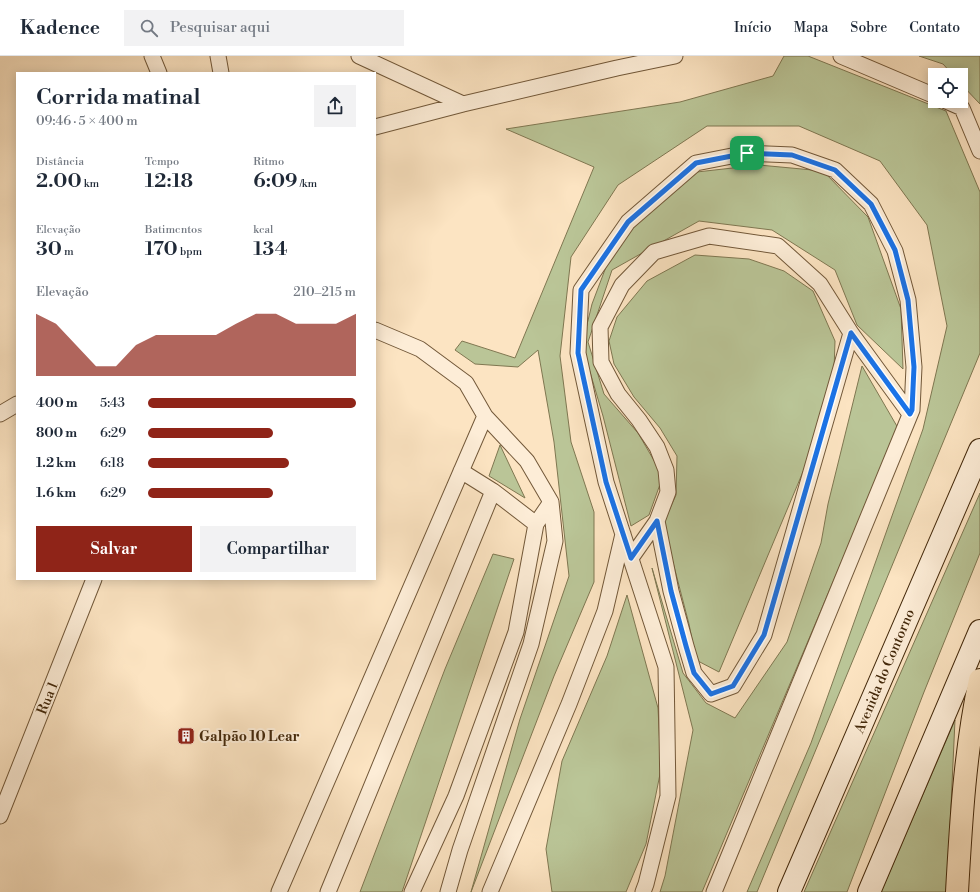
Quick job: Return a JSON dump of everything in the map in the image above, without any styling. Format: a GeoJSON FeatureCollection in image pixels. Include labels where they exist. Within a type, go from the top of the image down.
{"type":"FeatureCollection","features":[{"type":"Feature","properties":{"kind":"highway"},"geometry":{"type":"LineString","coordinates":[[957,892],[962,808],[972,719],[980,680]]}},
{"type":"Feature","properties":{"kind":"main road","name":"Avenida do Contorno"},"geometry":{"type":"LineString","coordinates":[[789,892],[980,450]]}},
{"type":"Feature","properties":{"kind":"main road"},"geometry":{"type":"LineString","coordinates":[[869,892],[980,631]]}},
{"type":"Feature","properties":{"kind":"lane"},"geometry":{"type":"LineString","coordinates":[[152,56],[159,72]]}},
{"type":"Feature","properties":{"kind":"lane"},"geometry":{"type":"LineString","coordinates":[[218,56],[221,72]]}},
{"type":"Feature","properties":{"kind":"lane"},"geometry":{"type":"LineString","coordinates":[[359,56],[463,104]]}},
{"type":"Feature","properties":{"kind":"lane"},"geometry":{"type":"LineString","coordinates":[[376,127],[463,104],[673,56]]}},
{"type":"Feature","properties":{"kind":"lane"},"geometry":{"type":"LineString","coordinates":[[841,56],[928,93]]}},
{"type":"Feature","properties":{"kind":"lane"},"geometry":{"type":"LineString","coordinates":[[962,108],[980,151]]}},
{"type":"Feature","properties":{"kind":"lane"},"geometry":{"type":"LineString","coordinates":[[643,892],[668,796],[666,667],[606,482],[578,353],[581,290],[628,222],[696,163],[747,153],[792,155],[835,170],[871,204],[895,250],[908,300],[914,367],[912,410],[714,892]]}},
{"type":"Feature","properties":{"kind":"lane"},"geometry":{"type":"LineString","coordinates":[[631,558],[657,521],[668,492],[666,470],[657,447],[639,420],[618,394],[601,362],[600,327],[622,285],[654,252],[709,236],[778,246],[820,284],[851,333],[910,414]]}},
{"type":"Feature","properties":{"kind":"lane"},"geometry":{"type":"LineString","coordinates":[[376,330],[420,349],[466,383],[485,416],[527,461],[552,502],[554,541],[531,644],[460,850],[448,892]]}},
{"type":"Feature","properties":{"kind":"lane"},"geometry":{"type":"LineString","coordinates":[[657,521],[671,591],[694,673],[711,694],[733,686],[764,635],[851,333]]}},
{"type":"Feature","properties":{"kind":"lane"},"geometry":{"type":"LineString","coordinates":[[0,414],[16,405]]}},
{"type":"Feature","properties":{"kind":"lane"},"geometry":{"type":"LineString","coordinates":[[279,892],[485,416]]}},
{"type":"Feature","properties":{"kind":"lane"},"geometry":{"type":"LineString","coordinates":[[461,471],[493,491],[536,524]]}},
{"type":"Feature","properties":{"kind":"lane"},"geometry":{"type":"LineString","coordinates":[[328,892],[493,491]]}},
{"type":"Feature","properties":{"kind":"lane"},"geometry":{"type":"LineString","coordinates":[[412,892],[456,796],[516,632],[536,524],[552,502]]}},
{"type":"Feature","properties":{"kind":"lane"},"geometry":{"type":"LineString","coordinates":[[490,892],[569,704],[605,611],[623,533]]}},
{"type":"Feature","properties":{"kind":"lane","name":"Rua 1"},"geometry":{"type":"LineString","coordinates":[[0,816],[94,580]]}},
{"type":"Feature","properties":{"kind":"green space"},"geometry":{"type":"Polygon","coordinates":[[[784,56],[808,56],[928,104],[928,108],[938,108],[946,111],[980,192],[980,353],[757,892],[747,892],[811,743],[923,429],[947,326],[927,225],[880,161],[799,126],[707,126],[618,185],[571,257],[560,356],[571,442],[594,512],[594,582],[554,676],[471,892],[520,719],[569,576],[554,442],[538,350],[518,367],[475,364],[455,350],[462,341],[515,358],[594,167],[506,129],[680,102],[773,76],[784,56]]]}},
{"type":"Feature","properties":{"kind":"green space"},"geometry":{"type":"Polygon","coordinates":[[[919,56],[980,56],[980,104],[968,91],[968,68],[947,68],[943,64],[919,56]]]}},
{"type":"Feature","properties":{"kind":"green space"},"geometry":{"type":"Polygon","coordinates":[[[759,165],[823,171],[868,217],[901,309],[903,369],[857,325],[835,270],[772,230],[699,221],[612,270],[588,342],[604,394],[638,433],[663,476],[649,515],[631,526],[603,416],[582,345],[592,304],[609,259],[643,215],[688,173],[759,165]]]}},
{"type":"Feature","properties":{"kind":"green space"},"geometry":{"type":"Polygon","coordinates":[[[695,255],[749,259],[784,271],[813,291],[835,341],[834,371],[818,436],[719,672],[696,660],[689,624],[663,524],[676,495],[677,456],[660,428],[634,397],[614,364],[609,341],[617,317],[647,281],[695,255]]]}},
{"type":"Feature","properties":{"kind":"green space"},"geometry":{"type":"Polygon","coordinates":[[[862,366],[898,428],[702,892],[660,892],[665,876],[693,730],[652,568],[683,673],[706,703],[735,718],[787,642],[821,543],[828,504],[862,366]]]}},
{"type":"Feature","properties":{"kind":"green space"},"geometry":{"type":"Polygon","coordinates":[[[500,445],[525,498],[489,476],[500,445]]]}},
{"type":"Feature","properties":{"kind":"green space"},"geometry":{"type":"Polygon","coordinates":[[[980,493],[980,553],[924,692],[847,892],[804,892],[980,493]]]}},
{"type":"Feature","properties":{"kind":"green space"},"geometry":{"type":"Polygon","coordinates":[[[493,554],[514,559],[402,892],[360,892],[445,669],[493,554]]]}},
{"type":"Feature","properties":{"kind":"green space"},"geometry":{"type":"Polygon","coordinates":[[[627,595],[658,708],[661,769],[646,844],[626,892],[552,892],[546,849],[562,761],[607,656],[627,595]]]}},
{"type":"Feature","properties":{"kind":"green space"},"geometry":{"type":"Polygon","coordinates":[[[955,720],[947,892],[881,892],[955,720]]]}},
{"type":"Feature","properties":{"kind":"place","name":"Galpão 10 Lear"},"geometry":{"type":"Point","coordinates":[186,736]}},
{"type":"Feature","properties":{"kind":"route"},"geometry":{"type":"LineString","coordinates":[[747,153],[792,155],[835,170],[871,204],[895,250],[908,300],[914,367],[912,410],[910,414],[851,333],[764,635],[733,686],[711,694],[694,673],[671,591],[657,521],[631,558],[606,482],[578,353],[581,290],[628,222],[696,163],[747,153]]}}]}
